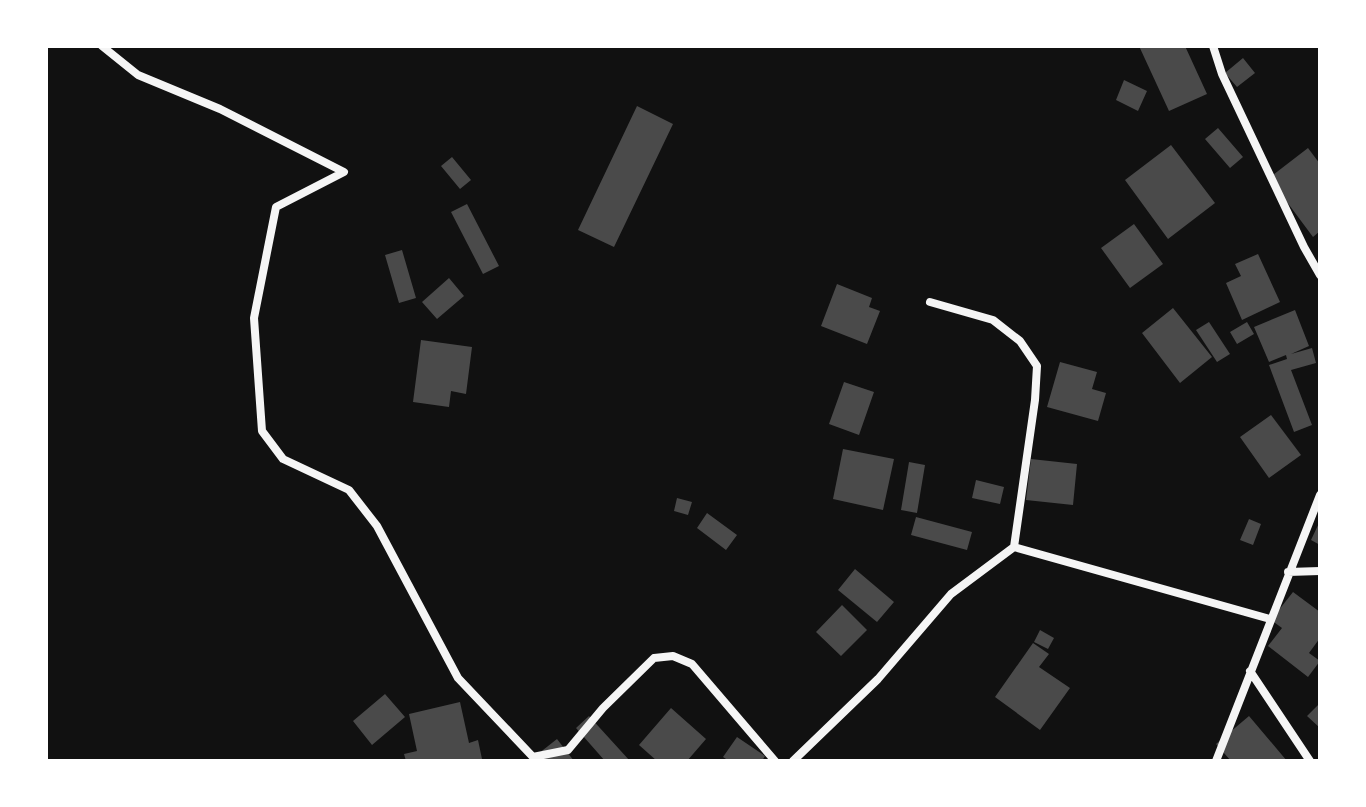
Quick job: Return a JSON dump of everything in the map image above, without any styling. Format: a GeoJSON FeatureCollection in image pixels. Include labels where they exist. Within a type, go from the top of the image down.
{"type":"FeatureCollection","features":[{"type":"Feature","properties":{"kind":"street"},"geometry":{"type":"LineString","coordinates":[[102,46],[138,75],[220,109],[344,172],[276,207],[254,318],[262,431],[283,459],[349,490],[377,526],[458,678],[533,757],[568,750],[603,708],[654,658],[673,656],[692,664],[775,761]]}},
{"type":"Feature","properties":{"kind":"street"},"geometry":{"type":"LineString","coordinates":[[1213,46],[1222,74],[1320,275]]}},
{"type":"Feature","properties":{"kind":"street"},"geometry":{"type":"LineString","coordinates":[[793,761],[878,679],[951,594],[1014,547],[1037,366],[1020,341],[993,320],[930,302]]}},
{"type":"Feature","properties":{"kind":"street"},"geometry":{"type":"LineString","coordinates":[[1216,761],[1320,495]]}},
{"type":"Feature","properties":{"kind":"street"},"geometry":{"type":"LineString","coordinates":[[1014,547],[1270,619]]}},
{"type":"Feature","properties":{"kind":"street"},"geometry":{"type":"LineString","coordinates":[[1288,572],[1320,571]]}},
{"type":"Feature","properties":{"kind":"street"},"geometry":{"type":"LineString","coordinates":[[1250,671],[1310,761]]}},
{"type":"Feature","properties":{"kind":"building"},"geometry":{"type":"Polygon","coordinates":[[[1139,46],[1185,46],[1207,94],[1169,111],[1139,46]]]}},
{"type":"Feature","properties":{"kind":"building"},"geometry":{"type":"Polygon","coordinates":[[[1243,58],[1255,73],[1237,87],[1225,73],[1243,58]]]}},
{"type":"Feature","properties":{"kind":"building"},"geometry":{"type":"Polygon","coordinates":[[[1124,80],[1147,91],[1138,111],[1116,100],[1124,80]]]}},
{"type":"Feature","properties":{"kind":"building"},"geometry":{"type":"Polygon","coordinates":[[[637,106],[673,124],[614,247],[578,230],[637,106]]]}},
{"type":"Feature","properties":{"kind":"building"},"geometry":{"type":"Polygon","coordinates":[[[1218,128],[1243,157],[1230,168],[1205,139],[1218,128]]]}},
{"type":"Feature","properties":{"kind":"building"},"geometry":{"type":"Polygon","coordinates":[[[1171,145],[1215,203],[1168,239],[1125,180],[1171,145]]]}},
{"type":"Feature","properties":{"kind":"building"},"geometry":{"type":"Polygon","coordinates":[[[1308,148],[1320,164],[1320,231],[1313,237],[1269,178],[1308,148]]]}},
{"type":"Feature","properties":{"kind":"building"},"geometry":{"type":"Polygon","coordinates":[[[452,157],[471,180],[460,189],[441,166],[452,157]]]}},
{"type":"Feature","properties":{"kind":"building"},"geometry":{"type":"Polygon","coordinates":[[[467,204],[499,266],[483,274],[451,212],[467,204]]]}},
{"type":"Feature","properties":{"kind":"building"},"geometry":{"type":"Polygon","coordinates":[[[1134,224],[1163,264],[1130,288],[1101,248],[1134,224]]]}},
{"type":"Feature","properties":{"kind":"building"},"geometry":{"type":"Polygon","coordinates":[[[402,250],[416,298],[399,303],[385,255],[402,250]]]}},
{"type":"Feature","properties":{"kind":"building"},"geometry":{"type":"Polygon","coordinates":[[[1258,254],[1280,302],[1242,320],[1226,283],[1241,276],[1235,264],[1258,254]]]}},
{"type":"Feature","properties":{"kind":"building"},"geometry":{"type":"Polygon","coordinates":[[[449,278],[464,296],[437,319],[422,302],[449,278]]]}},
{"type":"Feature","properties":{"kind":"building"},"geometry":{"type":"Polygon","coordinates":[[[837,284],[872,298],[869,307],[880,311],[867,344],[821,326],[837,284]]]}},
{"type":"Feature","properties":{"kind":"building"},"geometry":{"type":"Polygon","coordinates":[[[1173,308],[1212,357],[1180,383],[1142,333],[1173,308]]]}},
{"type":"Feature","properties":{"kind":"building"},"geometry":{"type":"Polygon","coordinates":[[[1295,310],[1309,346],[1291,354],[1312,348],[1316,363],[1291,370],[1312,425],[1294,432],[1269,365],[1287,359],[1286,355],[1269,362],[1254,327],[1295,310]]]}},
{"type":"Feature","properties":{"kind":"building"},"geometry":{"type":"Polygon","coordinates":[[[1209,322],[1230,354],[1217,362],[1196,330],[1209,322]]]}},
{"type":"Feature","properties":{"kind":"building"},"geometry":{"type":"Polygon","coordinates":[[[1247,322],[1254,334],[1237,344],[1230,332],[1247,322]]]}},
{"type":"Feature","properties":{"kind":"building"},"geometry":{"type":"Polygon","coordinates":[[[421,340],[472,347],[466,394],[451,391],[449,407],[413,402],[421,340]]]}},
{"type":"Feature","properties":{"kind":"building"},"geometry":{"type":"Polygon","coordinates":[[[1060,362],[1097,372],[1092,389],[1106,393],[1098,421],[1047,407],[1060,362]]]}},
{"type":"Feature","properties":{"kind":"building"},"geometry":{"type":"Polygon","coordinates":[[[844,382],[874,392],[859,435],[829,424],[844,382]]]}},
{"type":"Feature","properties":{"kind":"building"},"geometry":{"type":"Polygon","coordinates":[[[1271,415],[1301,455],[1269,478],[1240,437],[1271,415]]]}},
{"type":"Feature","properties":{"kind":"building"},"geometry":{"type":"Polygon","coordinates":[[[843,449],[894,459],[883,510],[833,499],[843,449]]]}},
{"type":"Feature","properties":{"kind":"building"},"geometry":{"type":"Polygon","coordinates":[[[1031,459],[1077,464],[1073,505],[1026,500],[1031,459]]]}},
{"type":"Feature","properties":{"kind":"building"},"geometry":{"type":"Polygon","coordinates":[[[909,462],[925,465],[917,513],[901,510],[909,462]]]}},
{"type":"Feature","properties":{"kind":"building"},"geometry":{"type":"Polygon","coordinates":[[[976,480],[1004,487],[1000,504],[972,498],[976,480]]]}},
{"type":"Feature","properties":{"kind":"building"},"geometry":{"type":"Polygon","coordinates":[[[677,498],[692,502],[688,515],[674,511],[677,498]]]}},
{"type":"Feature","properties":{"kind":"building"},"geometry":{"type":"Polygon","coordinates":[[[707,513],[737,535],[726,550],[697,528],[707,513]]]}},
{"type":"Feature","properties":{"kind":"building"},"geometry":{"type":"Polygon","coordinates":[[[916,517],[972,532],[967,550],[911,535],[916,517]]]}},
{"type":"Feature","properties":{"kind":"building"},"geometry":{"type":"Polygon","coordinates":[[[1249,519],[1261,524],[1253,545],[1240,540],[1249,519]]]}},
{"type":"Feature","properties":{"kind":"building"},"geometry":{"type":"Polygon","coordinates":[[[1320,521],[1320,545],[1311,540],[1320,521]]]}},
{"type":"Feature","properties":{"kind":"building"},"geometry":{"type":"Polygon","coordinates":[[[855,569],[894,602],[877,622],[838,590],[855,569]]]}},
{"type":"Feature","properties":{"kind":"building"},"geometry":{"type":"Polygon","coordinates":[[[1293,592],[1320,612],[1320,638],[1309,653],[1320,661],[1308,677],[1268,646],[1282,628],[1271,620],[1293,592]]]}},
{"type":"Feature","properties":{"kind":"building"},"geometry":{"type":"Polygon","coordinates":[[[842,605],[867,630],[841,656],[816,632],[842,605]]]}},
{"type":"Feature","properties":{"kind":"building"},"geometry":{"type":"Polygon","coordinates":[[[1040,630],[1054,638],[1048,649],[1034,642],[1040,630]]]}},
{"type":"Feature","properties":{"kind":"building"},"geometry":{"type":"Polygon","coordinates":[[[1033,643],[1049,654],[1039,667],[1070,688],[1040,730],[995,697],[1033,643]]]}},
{"type":"Feature","properties":{"kind":"building"},"geometry":{"type":"Polygon","coordinates":[[[385,694],[405,717],[372,745],[353,721],[385,694]]]}},
{"type":"Feature","properties":{"kind":"building"},"geometry":{"type":"Polygon","coordinates":[[[460,702],[469,743],[478,740],[482,759],[406,761],[404,754],[417,751],[409,714],[460,702]]]}},
{"type":"Feature","properties":{"kind":"building"},"geometry":{"type":"Polygon","coordinates":[[[1320,703],[1320,728],[1307,716],[1320,703]]]}},
{"type":"Feature","properties":{"kind":"building"},"geometry":{"type":"Polygon","coordinates":[[[671,708],[706,739],[687,761],[657,761],[639,745],[671,708]]]}},
{"type":"Feature","properties":{"kind":"building"},"geometry":{"type":"Polygon","coordinates":[[[589,716],[630,761],[605,761],[576,728],[589,716]]]}},
{"type":"Feature","properties":{"kind":"building"},"geometry":{"type":"Polygon","coordinates":[[[1249,716],[1287,761],[1231,761],[1216,744],[1249,716]]]}},
{"type":"Feature","properties":{"kind":"building"},"geometry":{"type":"Polygon","coordinates":[[[737,737],[765,756],[762,761],[729,761],[723,757],[737,737]]]}},
{"type":"Feature","properties":{"kind":"building"},"geometry":{"type":"Polygon","coordinates":[[[557,739],[574,761],[529,761],[557,739]]]}}]}
